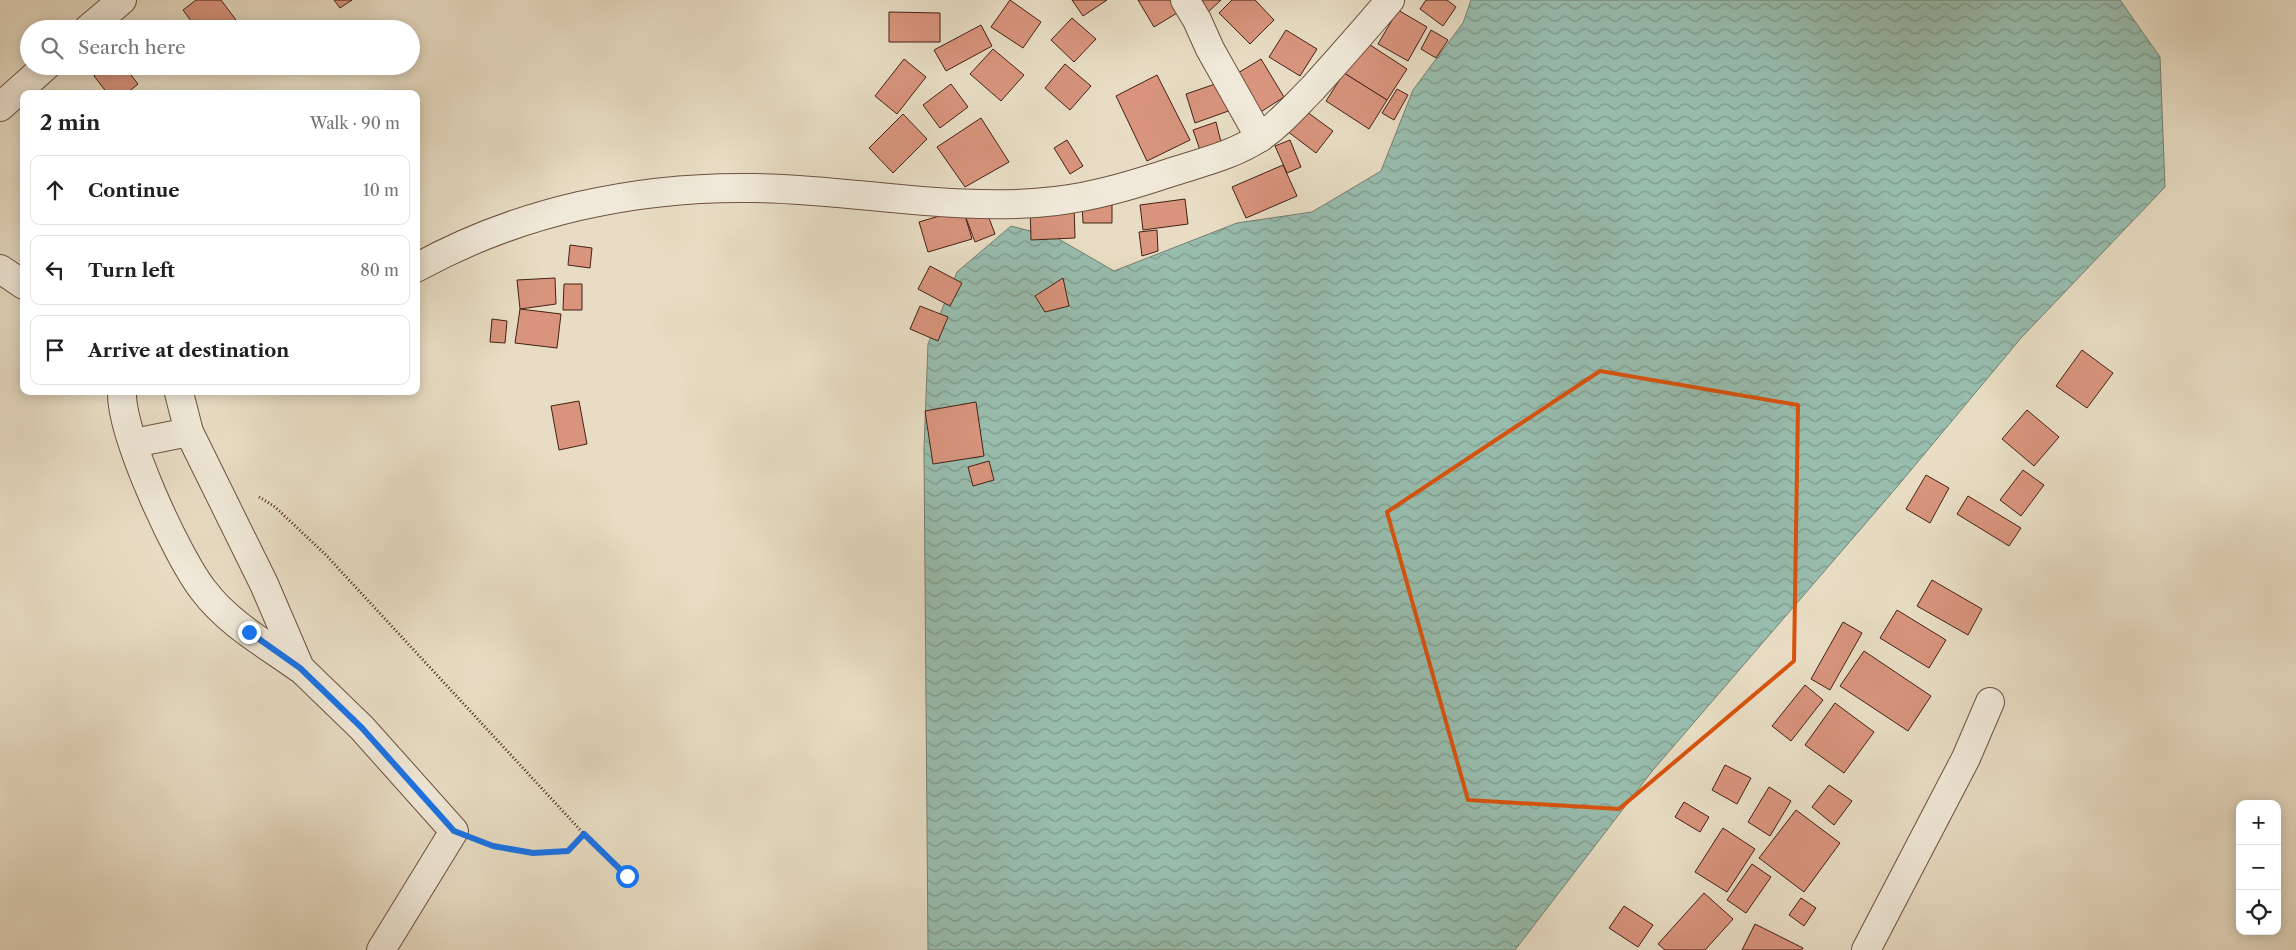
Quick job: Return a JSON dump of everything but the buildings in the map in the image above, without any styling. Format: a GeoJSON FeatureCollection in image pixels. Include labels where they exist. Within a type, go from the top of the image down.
{"type":"FeatureCollection","features":[{"type":"Feature","properties":{"kind":"street"},"geometry":{"type":"LineString","coordinates":[[99,20],[122,0]]}},
{"type":"Feature","properties":{"kind":"street"},"geometry":{"type":"LineString","coordinates":[[1185,0],[1260,138]]}},
{"type":"Feature","properties":{"kind":"street"},"geometry":{"type":"LineString","coordinates":[[420,266],[476,238],[536,216],[586,204],[635,196],[694,190],[752,188],[797,189],[958,203],[1056,201],[1138,184],[1233,153],[1260,138],[1306,95],[1390,0]]}},
{"type":"Feature","properties":{"kind":"street"},"geometry":{"type":"LineString","coordinates":[[0,106],[36,75]]}},
{"type":"Feature","properties":{"kind":"street"},"geometry":{"type":"LineString","coordinates":[[0,269],[20,282]]}},
{"type":"Feature","properties":{"kind":"street"},"geometry":{"type":"LineString","coordinates":[[122,395],[125,421],[154,497],[187,565],[204,592],[226,615],[300,668],[362,728],[454,831],[381,950]]}},
{"type":"Feature","properties":{"kind":"street"},"geometry":{"type":"LineString","coordinates":[[177,395],[189,432],[264,584],[300,668]]}},
{"type":"Feature","properties":{"kind":"street"},"geometry":{"type":"LineString","coordinates":[[134,443],[189,432]]}},
{"type":"Feature","properties":{"kind":"street"},"geometry":{"type":"LineString","coordinates":[[1866,950],[1966,758],[1990,702]]}},
{"type":"Feature","properties":{"kind":"path"},"geometry":{"type":"LineString","coordinates":[[258,496],[274,506],[325,554],[584,834],[627,876]]}},
{"type":"Feature","properties":{"kind":"path"},"geometry":{"type":"LineString","coordinates":[[454,831],[493,846],[533,853],[568,851],[584,834]]}},
{"type":"Feature","properties":{"kind":"highlighted area"},"geometry":{"type":"Polygon","coordinates":[[[1600,371],[1798,405],[1794,661],[1619,809],[1468,800],[1387,512],[1600,371]]]}},
{"type":"Feature","properties":{"kind":"water"},"geometry":{"type":"Polygon","coordinates":[[[1471,0],[2120,0],[2160,57],[2165,187],[2021,338],[1896,488],[1653,770],[1515,950],[928,950],[924,449],[928,344],[957,272],[1011,226],[1057,238],[1114,271],[1237,223],[1312,212],[1381,171],[1413,90],[1463,23],[1471,0]]]}},
{"type":"Feature","properties":{"kind":"route"},"geometry":{"type":"LineString","coordinates":[[249,632],[300,668],[362,728],[410,779],[454,831],[493,846],[533,853],[568,851],[584,834],[627,876]]}}]}
